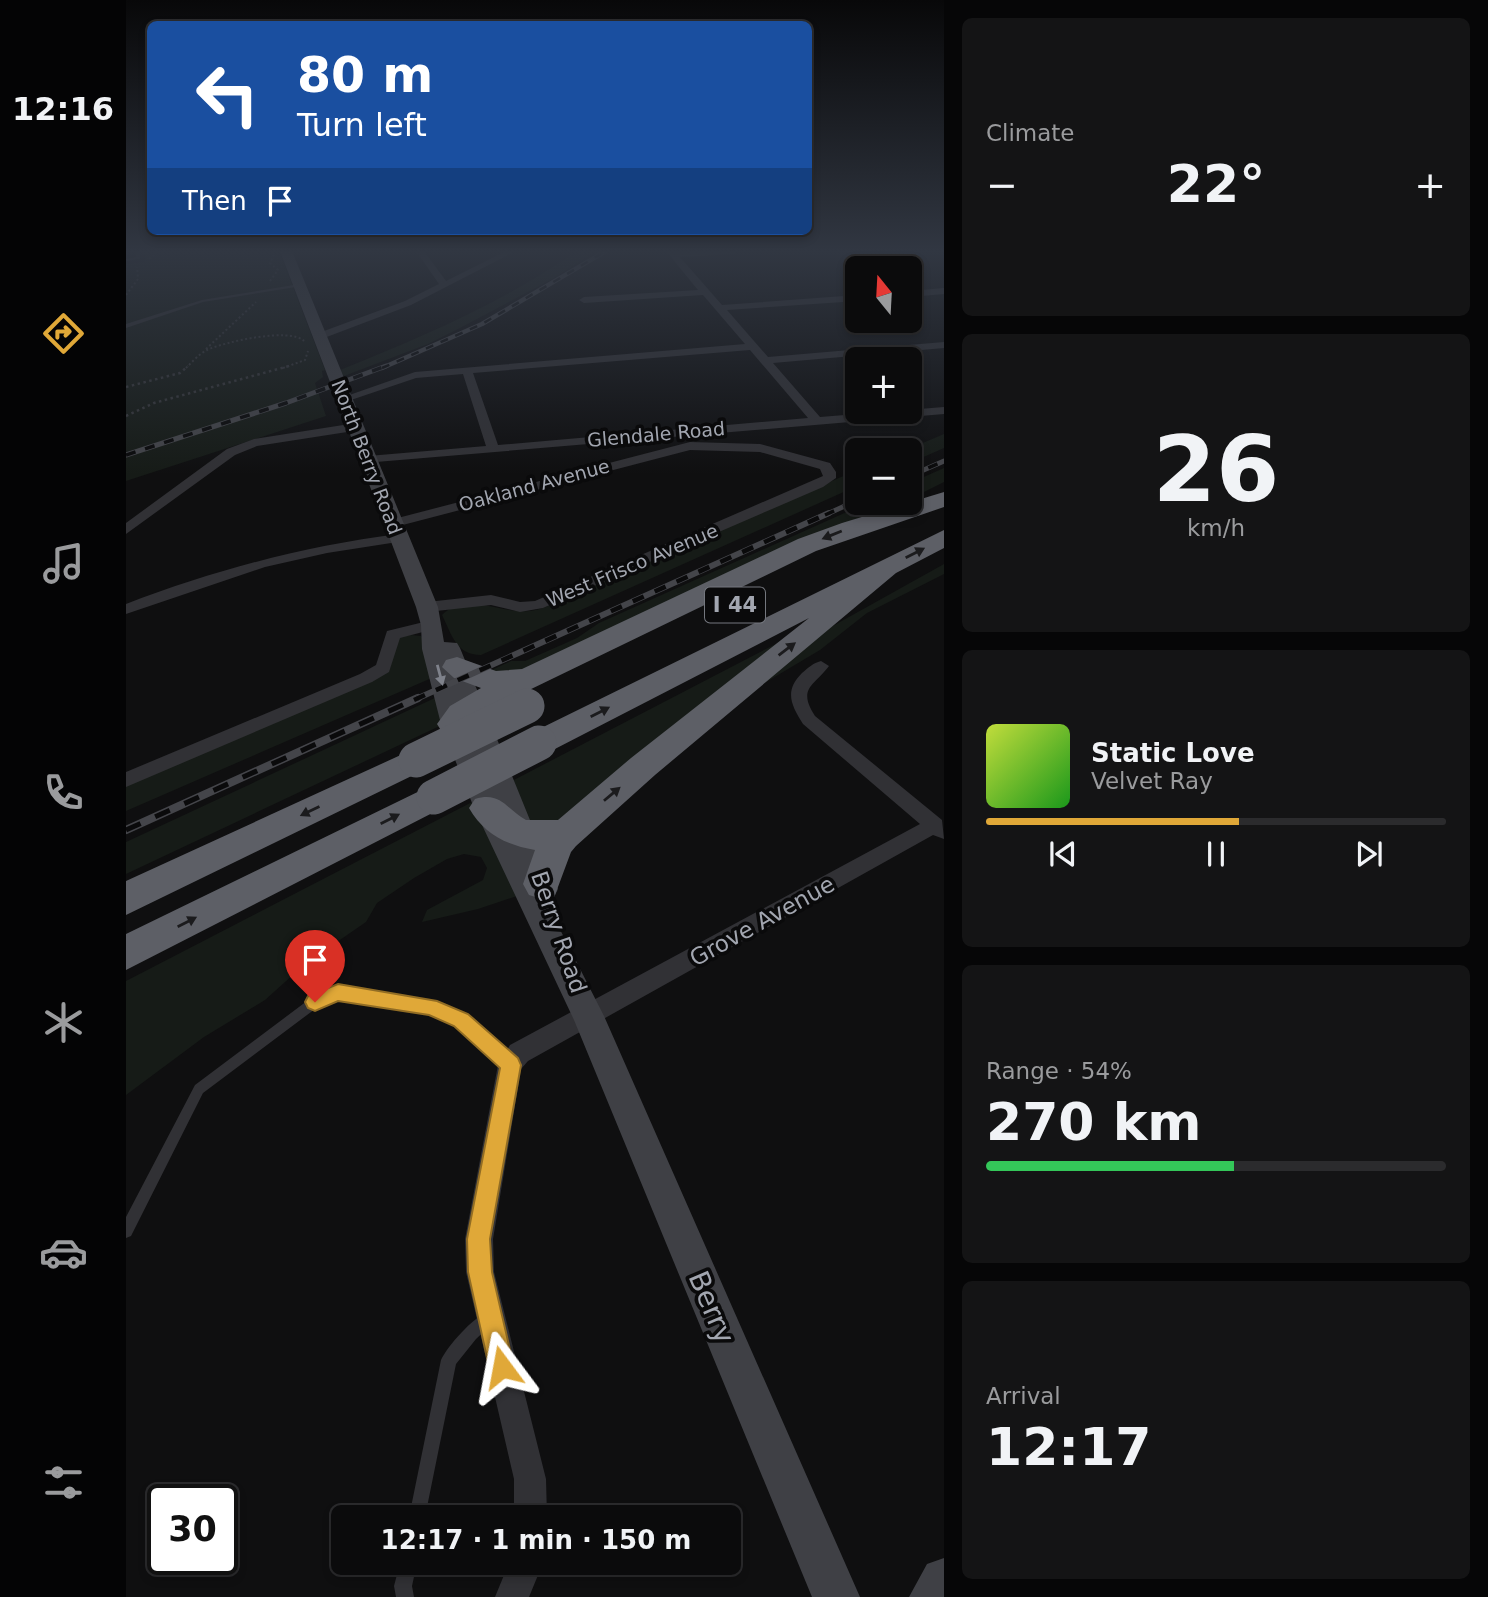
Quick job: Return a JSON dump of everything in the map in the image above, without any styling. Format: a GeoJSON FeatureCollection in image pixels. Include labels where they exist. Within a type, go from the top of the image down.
{"type":"FeatureCollection","features":[{"type":"Feature","properties":{"kind":"highway"},"geometry":{"type":"LineString","coordinates":[[463,715],[530,691],[807,545],[851,528],[944,499]]}},
{"type":"Feature","properties":{"kind":"highway","name":"I 44"},"geometry":{"type":"LineString","coordinates":[[126,899],[416,760],[530,691],[944,504]]}},
{"type":"Feature","properties":{"kind":"highway","name":"I 44"},"geometry":{"type":"LineString","coordinates":[[126,953],[944,538]]}},
{"type":"Feature","properties":{"kind":"highway"},"geometry":{"type":"LineString","coordinates":[[542,884],[554,847],[570,830],[733,692],[824,622],[887,567]]}},
{"type":"Feature","properties":{"kind":"highway"},"geometry":{"type":"LineString","coordinates":[[457,667],[477,678],[530,691]]}},
{"type":"Feature","properties":{"kind":"highway"},"geometry":{"type":"LineString","coordinates":[[487,808],[507,828],[524,836],[539,837],[570,830]]}},
{"type":"Feature","properties":{"kind":"main road","name":"North Berry Road"},"geometry":{"type":"LineString","coordinates":[[316,326],[429,616],[448,646],[457,667],[463,715]]}},
{"type":"Feature","properties":{"kind":"main road","name":"North Berry Road"},"geometry":{"type":"LineString","coordinates":[[429,616],[433,649],[463,715]]}},
{"type":"Feature","properties":{"kind":"main road","name":"Berry Road"},"geometry":{"type":"LineString","coordinates":[[463,715],[487,808],[589,1016]]}},
{"type":"Feature","properties":{"kind":"main road","name":"Berry Road"},"geometry":{"type":"LineString","coordinates":[[463,715],[524,836],[589,1016]]}},
{"type":"Feature","properties":{"kind":"main road","name":"Berry"},"geometry":{"type":"LineString","coordinates":[[589,1016],[836,1597]]}},
{"type":"Feature","properties":{"kind":"main road"},"geometry":{"type":"LineString","coordinates":[[933,1597],[944,1581]]}},
{"type":"Feature","properties":{"kind":"street"},"geometry":{"type":"LineString","coordinates":[[320,336],[346,326]]}},
{"type":"Feature","properties":{"kind":"street"},"geometry":{"type":"LineString","coordinates":[[734,326],[817,421]]}},
{"type":"Feature","properties":{"kind":"street"},"geometry":{"type":"LineString","coordinates":[[764,361],[944,345]]}},
{"type":"Feature","properties":{"kind":"street"},"geometry":{"type":"LineString","coordinates":[[344,399],[405,377],[753,347]]}},
{"type":"Feature","properties":{"kind":"street"},"geometry":{"type":"LineString","coordinates":[[467,371],[493,449]]}},
{"type":"Feature","properties":{"kind":"street","name":"Glendale Road"},"geometry":{"type":"LineString","coordinates":[[368,460],[944,410]]}},
{"type":"Feature","properties":{"kind":"street"},"geometry":{"type":"LineString","coordinates":[[126,530],[231,452],[254,443],[356,427]]}},
{"type":"Feature","properties":{"kind":"street"},"geometry":{"type":"LineString","coordinates":[[661,434],[670,449]]}},
{"type":"Feature","properties":{"kind":"street","name":"Oakland Avenue"},"geometry":{"type":"LineString","coordinates":[[126,608],[195,581],[397,530],[670,449],[690,446],[760,448],[825,466],[830,472],[829,478]]}},
{"type":"Feature","properties":{"kind":"street","name":"West Frisco Avenue"},"geometry":{"type":"LineString","coordinates":[[126,780],[366,678],[383,668],[393,635],[429,616],[491,600],[520,607],[538,605],[829,478]]}},
{"type":"Feature","properties":{"kind":"street"},"geometry":{"type":"LineString","coordinates":[[821,666],[805,679],[796,694],[798,704],[809,720],[939,829]]}},
{"type":"Feature","properties":{"kind":"street","name":"Grove Avenue"},"geometry":{"type":"LineString","coordinates":[[510,1065],[519,1053],[939,829]]}},
{"type":"Feature","properties":{"kind":"street"},"geometry":{"type":"LineString","coordinates":[[510,1065],[479,1239],[480,1272],[530,1479],[530,1505]]}},
{"type":"Feature","properties":{"kind":"street"},"geometry":{"type":"LineString","coordinates":[[512,1597],[521,1575]]}},
{"type":"Feature","properties":{"kind":"lane"},"geometry":{"type":"LineString","coordinates":[[126,1231],[199,1089],[315,1002],[338,993],[430,1007],[461,1020],[510,1065]]}},
{"type":"Feature","properties":{"kind":"lane"},"geometry":{"type":"LineString","coordinates":[[419,1505],[449,1360],[490,1317]]}},
{"type":"Feature","properties":{"kind":"lane"},"geometry":{"type":"LineString","coordinates":[[405,1575],[403,1586],[405,1597]]}},
{"type":"Feature","properties":{"kind":"path"},"geometry":{"type":"LineString","coordinates":[[126,387],[180,373],[205,351],[242,338],[295,336],[300,337],[308,350],[305,360],[298,364],[154,403],[126,416]]}},
{"type":"Feature","properties":{"kind":"shaded area"},"geometry":{"type":"Polygon","coordinates":[[[126,326],[308,326],[325,370],[322,371],[323,377],[315,383],[326,416],[126,481],[126,326]]]}},
{"type":"Feature","properties":{"kind":"shaded area"},"geometry":{"type":"Polygon","coordinates":[[[443,326],[465,326],[428,344],[344,376],[340,370],[443,326]]]}},
{"type":"Feature","properties":{"kind":"shaded area"},"geometry":{"type":"Polygon","coordinates":[[[944,434],[944,448],[922,458],[922,443],[944,434]]]}},
{"type":"Feature","properties":{"kind":"shaded area"},"geometry":{"type":"Polygon","coordinates":[[[944,468],[944,482],[922,493],[922,478],[944,468]]]}},
{"type":"Feature","properties":{"kind":"shaded area"},"geometry":{"type":"Polygon","coordinates":[[[845,475],[845,491],[481,655],[460,648],[442,615],[460,605],[470,604],[524,611],[543,608],[845,475]]]}},
{"type":"Feature","properties":{"kind":"shaded area"},"geometry":{"type":"Polygon","coordinates":[[[845,513],[845,515],[868,515],[835,527],[528,669],[485,673],[511,661],[525,661],[577,638],[599,623],[845,513]]]}},
{"type":"Feature","properties":{"kind":"shaded area"},"geometry":{"type":"Polygon","coordinates":[[[944,564],[944,574],[867,613],[820,650],[756,688],[831,627],[944,564]]]}},
{"type":"Feature","properties":{"kind":"shaded area"},"geometry":{"type":"Polygon","coordinates":[[[421,636],[425,640],[434,677],[126,811],[126,785],[390,668],[400,637],[421,636]]]}},
{"type":"Feature","properties":{"kind":"shaded area"},"geometry":{"type":"Polygon","coordinates":[[[783,640],[567,822],[528,825],[510,782],[783,640]]]}},
{"type":"Feature","properties":{"kind":"shaded area"},"geometry":{"type":"Polygon","coordinates":[[[437,697],[444,724],[126,874],[126,842],[437,697]]]}},
{"type":"Feature","properties":{"kind":"shaded area"},"geometry":{"type":"Polygon","coordinates":[[[476,800],[523,894],[478,909],[422,922],[427,910],[483,880],[487,868],[481,857],[464,854],[447,859],[377,903],[366,922],[305,964],[265,1000],[204,1037],[126,1095],[126,981],[476,800]]]}},
{"type":"Feature","properties":{"kind":"railway"},"geometry":{"type":"LineString","coordinates":[[382,368],[479,326]]}},
{"type":"Feature","properties":{"kind":"railway"},"geometry":{"type":"LineString","coordinates":[[126,455],[286,403],[386,366]]}},
{"type":"Feature","properties":{"kind":"railway"},"geometry":{"type":"LineString","coordinates":[[922,471],[944,461]]}},
{"type":"Feature","properties":{"kind":"railway"},"geometry":{"type":"LineString","coordinates":[[825,515],[845,506]]}},
{"type":"Feature","properties":{"kind":"railway"},"geometry":{"type":"LineString","coordinates":[[414,700],[829,513]]}},
{"type":"Feature","properties":{"kind":"railway"},"geometry":{"type":"LineString","coordinates":[[126,830],[418,698]]}},
{"type":"Feature","properties":{"kind":"route"},"geometry":{"type":"LineString","coordinates":[[315,1002],[338,993],[430,1007],[461,1020],[510,1065],[479,1239],[480,1272],[502,1367]]}}]}
